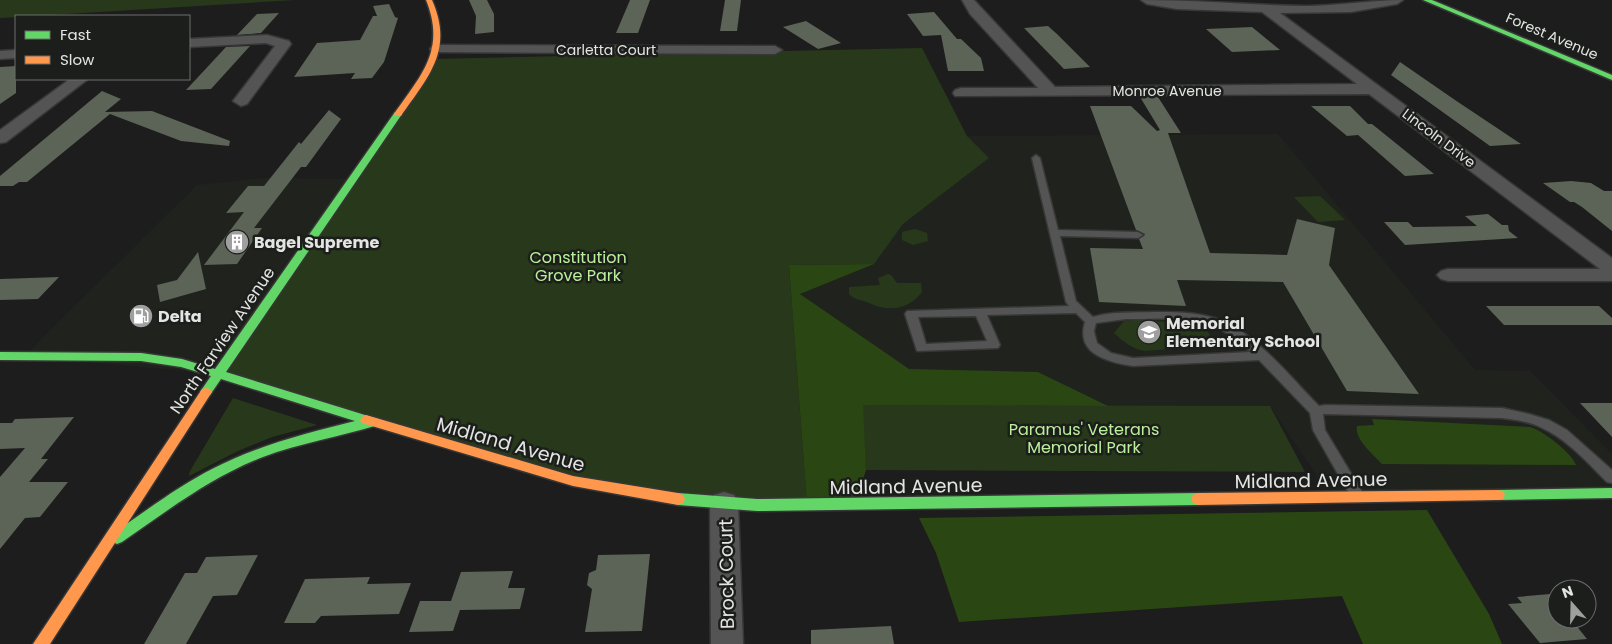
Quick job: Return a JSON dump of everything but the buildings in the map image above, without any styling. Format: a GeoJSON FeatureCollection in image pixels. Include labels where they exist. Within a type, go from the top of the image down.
{"type":"FeatureCollection","features":[{"type":"Feature","properties":{"kind":"street","name":"North Farview Avenue"},"geometry":{"type":"LineString","coordinates":[[41,644],[218,374],[427,74],[438,49],[438,24],[429,0]]}},
{"type":"Feature","properties":{"kind":"street"},"geometry":{"type":"LineString","coordinates":[[968,0],[975,11],[1051,92]]}},
{"type":"Feature","properties":{"kind":"street"},"geometry":{"type":"LineString","coordinates":[[1147,0],[1177,5],[1266,9],[1331,9],[1398,0]]}},
{"type":"Feature","properties":{"kind":"street","name":"Forest Avenue"},"geometry":{"type":"LineString","coordinates":[[1426,0],[1612,78]]}},
{"type":"Feature","properties":{"kind":"street","name":"Lincoln Drive"},"geometry":{"type":"LineString","coordinates":[[1266,9],[1612,268]]}},
{"type":"Feature","properties":{"kind":"street"},"geometry":{"type":"LineString","coordinates":[[190,43],[267,39],[276,40],[284,44],[241,101]]}},
{"type":"Feature","properties":{"kind":"street","name":"Carletta Court"},"geometry":{"type":"LineString","coordinates":[[438,49],[775,50]]}},
{"type":"Feature","properties":{"kind":"street"},"geometry":{"type":"LineString","coordinates":[[0,55],[15,54]]}},
{"type":"Feature","properties":{"kind":"street"},"geometry":{"type":"LineString","coordinates":[[0,138],[79,80]]}},
{"type":"Feature","properties":{"kind":"street","name":"Monroe Avenue"},"geometry":{"type":"LineString","coordinates":[[961,93],[1374,90]]}},
{"type":"Feature","properties":{"kind":"street"},"geometry":{"type":"LineString","coordinates":[[1448,275],[1612,275]]}},
{"type":"Feature","properties":{"kind":"street","name":"Midland Avenue"},"geometry":{"type":"LineString","coordinates":[[0,356],[141,357],[182,363],[572,481],[629,492],[724,503],[757,505],[1612,493]]}},
{"type":"Feature","properties":{"kind":"street"},"geometry":{"type":"LineString","coordinates":[[105,546],[206,478],[237,462],[274,448],[373,422]]}},
{"type":"Feature","properties":{"kind":"street","name":"Brock Court"},"geometry":{"type":"LineString","coordinates":[[724,503],[727,644]]}},
{"type":"Feature","properties":{"kind":"lane"},"geometry":{"type":"LineString","coordinates":[[1036,158],[1071,302],[1091,322]]}},
{"type":"Feature","properties":{"kind":"lane"},"geometry":{"type":"LineString","coordinates":[[1054,233],[1138,235]]}},
{"type":"Feature","properties":{"kind":"lane"},"geometry":{"type":"LineString","coordinates":[[980,312],[994,346],[921,348],[911,314],[1078,309]]}},
{"type":"Feature","properties":{"kind":"lane"},"geometry":{"type":"LineString","coordinates":[[1091,322],[1110,316],[1202,319],[1219,324],[1243,339],[1316,412],[1319,430],[1357,496]]}},
{"type":"Feature","properties":{"kind":"lane"},"geometry":{"type":"LineString","coordinates":[[1091,322],[1087,336],[1091,344],[1099,352],[1118,361],[1133,362],[1260,356]]}},
{"type":"Feature","properties":{"kind":"lane"},"geometry":{"type":"LineString","coordinates":[[1316,412],[1333,409],[1502,413],[1520,416],[1545,424],[1576,444],[1612,478]]}},
{"type":"Feature","properties":{"kind":"shaded area","name":"Memorial Elementary School"},"geometry":{"type":"Polygon","coordinates":[[[1278,134],[1475,370],[1530,371],[1612,454],[1612,493],[1331,497],[1270,406],[1108,406],[1038,372],[909,370],[800,294],[874,264],[903,224],[989,158],[967,136],[1278,134]]]}},
{"type":"Feature","properties":{"kind":"shaded area"},"geometry":{"type":"Polygon","coordinates":[[[264,178],[353,179],[218,374],[24,356],[197,185],[264,178]]]}},
{"type":"Feature","properties":{"kind":"green space"},"geometry":{"type":"Polygon","coordinates":[[[0,0],[295,0],[49,15],[15,15],[15,17],[0,18],[0,0]]]}},
{"type":"Feature","properties":{"kind":"green space","name":"Constitution Grove Park"},"geometry":{"type":"Polygon","coordinates":[[[922,48],[967,136],[989,158],[903,224],[874,264],[789,265],[807,505],[629,492],[218,374],[434,59],[922,48]]]}},
{"type":"Feature","properties":{"kind":"green space"},"geometry":{"type":"Polygon","coordinates":[[[1320,196],[1345,220],[1318,222],[1294,197],[1320,196]]]}},
{"type":"Feature","properties":{"kind":"green space"},"geometry":{"type":"Polygon","coordinates":[[[915,229],[927,233],[928,241],[913,245],[902,240],[902,232],[915,229]]]}},
{"type":"Feature","properties":{"kind":"green space"},"geometry":{"type":"Polygon","coordinates":[[[874,264],[800,294],[909,369],[1038,372],[1108,406],[863,405],[866,470],[855,504],[807,505],[789,265],[874,264]]]}},
{"type":"Feature","properties":{"kind":"green space"},"geometry":{"type":"Polygon","coordinates":[[[888,274],[897,283],[921,283],[922,292],[911,303],[898,308],[876,306],[856,299],[849,294],[849,287],[880,285],[878,278],[888,274]]]}},
{"type":"Feature","properties":{"kind":"green space"},"geometry":{"type":"Polygon","coordinates":[[[1137,320],[1199,324],[1206,328],[1214,344],[1211,346],[1139,350],[1114,333],[1124,321],[1137,320]]]}},
{"type":"Feature","properties":{"kind":"green space"},"geometry":{"type":"Polygon","coordinates":[[[233,398],[317,425],[272,437],[238,451],[189,476],[190,471],[233,398]]]}},
{"type":"Feature","properties":{"kind":"green space","name":"Paramus' Veterans Memorial Park"},"geometry":{"type":"Polygon","coordinates":[[[862,405],[1270,406],[1305,472],[866,470],[862,405]]]}},
{"type":"Feature","properties":{"kind":"green space"},"geometry":{"type":"Polygon","coordinates":[[[1372,419],[1530,427],[1556,443],[1569,454],[1576,465],[1382,464],[1365,447],[1357,431],[1357,426],[1374,425],[1372,419]]]}},
{"type":"Feature","properties":{"kind":"green space"},"geometry":{"type":"Polygon","coordinates":[[[1427,510],[1489,614],[1502,644],[1363,644],[1342,596],[959,622],[936,553],[919,518],[1427,510]]]}},
{"type":"Feature","properties":{"kind":"traffic: fast"},"geometry":{"type":"LineString","coordinates":[[1426,0],[1612,78]]}},
{"type":"Feature","properties":{"kind":"traffic: fast"},"geometry":{"type":"LineString","coordinates":[[206,392],[398,114]]}},
{"type":"Feature","properties":{"kind":"traffic: fast"},"geometry":{"type":"LineString","coordinates":[[0,356],[141,357],[182,363],[366,420]]}},
{"type":"Feature","properties":{"kind":"traffic: fast"},"geometry":{"type":"LineString","coordinates":[[117,538],[194,486],[238,462],[295,442],[373,422]]}},
{"type":"Feature","properties":{"kind":"traffic: fast"},"geometry":{"type":"LineString","coordinates":[[1498,495],[1612,493]]}},
{"type":"Feature","properties":{"kind":"traffic: fast"},"geometry":{"type":"LineString","coordinates":[[678,499],[757,505],[1198,499]]}},
{"type":"Feature","properties":{"kind":"traffic: slow"},"geometry":{"type":"LineString","coordinates":[[398,114],[425,74],[437,46],[436,16],[429,0]]}},
{"type":"Feature","properties":{"kind":"traffic: slow"},"geometry":{"type":"LineString","coordinates":[[41,644],[206,392]]}},
{"type":"Feature","properties":{"kind":"traffic: slow"},"geometry":{"type":"LineString","coordinates":[[366,420],[573,481],[678,499]]}},
{"type":"Feature","properties":{"kind":"traffic: slow"},"geometry":{"type":"LineString","coordinates":[[1198,499],[1498,495]]}},
{"type":"Feature","properties":{"kind":"place","name":"Bagel Supreme"},"geometry":{"type":"Point","coordinates":[237,242]}},
{"type":"Feature","properties":{"kind":"place","name":"Delta"},"geometry":{"type":"Point","coordinates":[141,316]}},
{"type":"Feature","properties":{"kind":"place","name":"Memorial Elementary School"},"geometry":{"type":"Point","coordinates":[1149,332]}}]}
